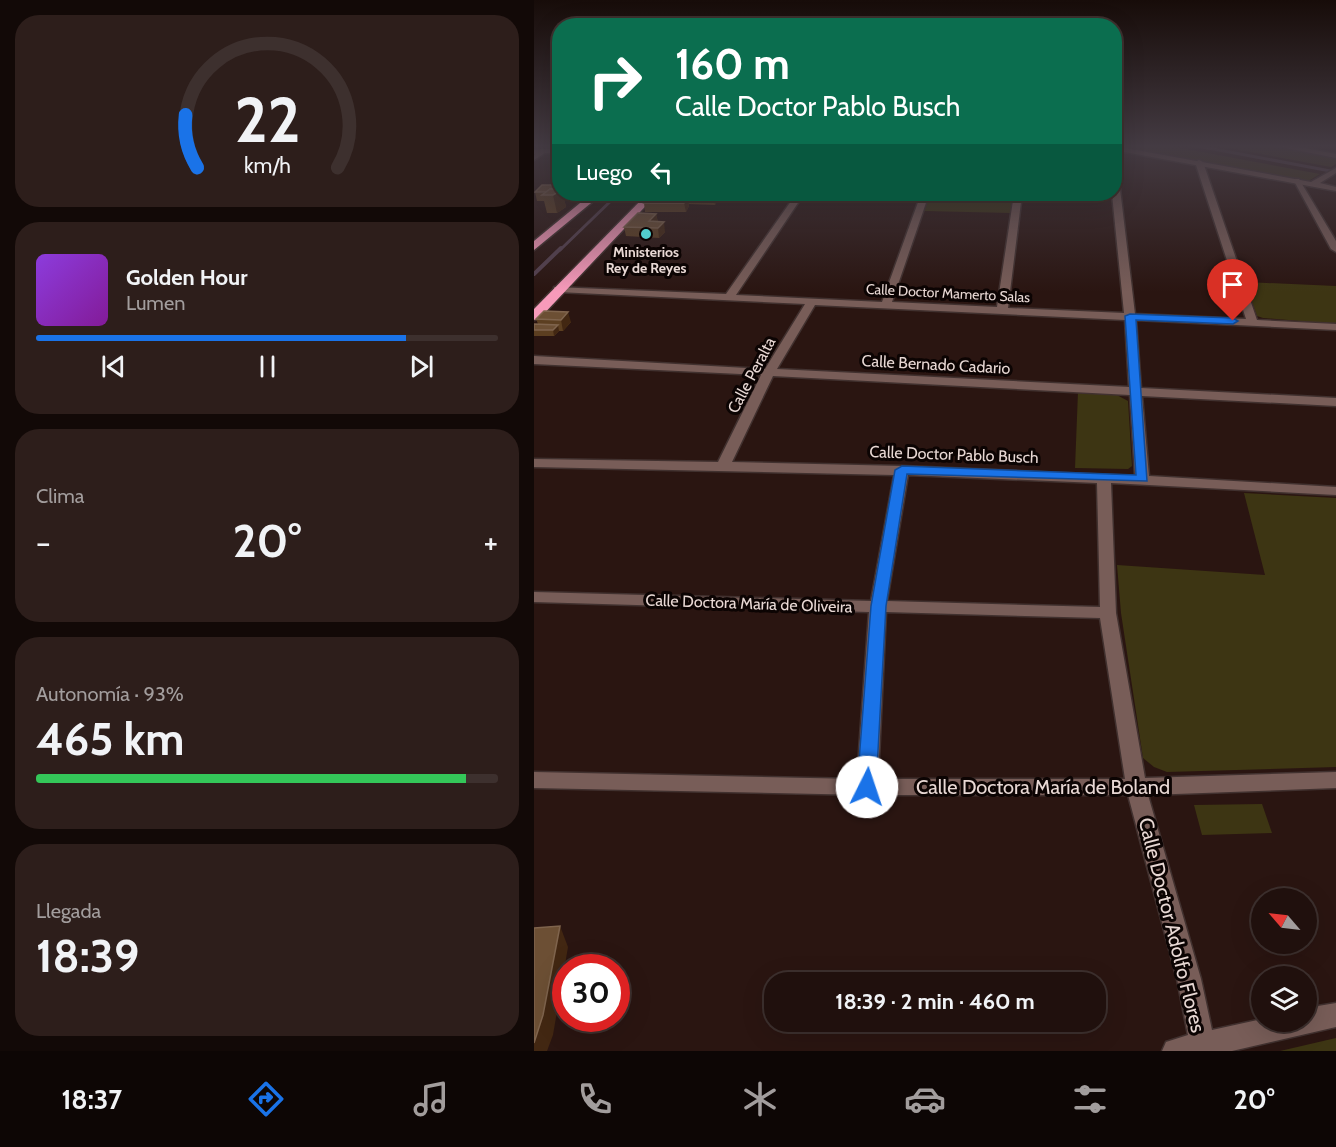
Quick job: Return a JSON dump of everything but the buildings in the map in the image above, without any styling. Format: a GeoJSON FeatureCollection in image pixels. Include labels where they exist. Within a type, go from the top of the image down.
{"type":"FeatureCollection","features":[{"type":"Feature","properties":{"kind":"highway"},"geometry":{"type":"LineString","coordinates":[[534,247],[589,201]]}},
{"type":"Feature","properties":{"kind":"highway"},"geometry":{"type":"LineString","coordinates":[[534,316],[644,201]]}},
{"type":"Feature","properties":{"kind":"street"},"geometry":{"type":"LineString","coordinates":[[1210,194],[1253,322]]}},
{"type":"Feature","properties":{"kind":"street"},"geometry":{"type":"LineString","coordinates":[[1304,194],[1336,249]]}},
{"type":"Feature","properties":{"kind":"street"},"geometry":{"type":"LineString","coordinates":[[729,297],[795,201]]}},
{"type":"Feature","properties":{"kind":"street"},"geometry":{"type":"LineString","coordinates":[[886,305],[923,201]]}},
{"type":"Feature","properties":{"kind":"street"},"geometry":{"type":"LineString","coordinates":[[1002,311],[1017,201]]}},
{"type":"Feature","properties":{"kind":"street"},"geometry":{"type":"LineString","coordinates":[[1117,201],[1130,316],[1142,479]]}},
{"type":"Feature","properties":{"kind":"street","name":"Calle Doctor Mamerto Salas"},"geometry":{"type":"LineString","coordinates":[[558,289],[1336,327]]}},
{"type":"Feature","properties":{"kind":"street","name":"Calle Peralta"},"geometry":{"type":"LineString","coordinates":[[723,466],[768,372],[812,301]]}},
{"type":"Feature","properties":{"kind":"street","name":"Calle Bernado Cadario"},"geometry":{"type":"LineString","coordinates":[[534,360],[1336,402]]}},
{"type":"Feature","properties":{"kind":"street","name":"Calle Doctor Pablo Busch"},"geometry":{"type":"LineString","coordinates":[[534,463],[902,470],[1142,479],[1336,491]]}},
{"type":"Feature","properties":{"kind":"street"},"geometry":{"type":"LineString","coordinates":[[867,787],[878,606],[902,470]]}},
{"type":"Feature","properties":{"kind":"street","name":"Calle Doctor Adolfo Flores"},"geometry":{"type":"LineString","coordinates":[[1104,478],[1108,613],[1136,787],[1189,979],[1203,1048]]}},
{"type":"Feature","properties":{"kind":"street","name":"Calle Doctora María de Oliveira"},"geometry":{"type":"LineString","coordinates":[[534,597],[1108,613]]}},
{"type":"Feature","properties":{"kind":"street","name":"Calle Doctora María de Boland"},"geometry":{"type":"LineString","coordinates":[[534,780],[867,787],[1136,787],[1336,780]]}},
{"type":"Feature","properties":{"kind":"street"},"geometry":{"type":"LineString","coordinates":[[1317,1019],[1336,1015]]}},
{"type":"Feature","properties":{"kind":"street"},"geometry":{"type":"LineString","coordinates":[[1175,1051],[1203,1048],[1264,1032]]}},
{"type":"Feature","properties":{"kind":"shaded area"},"geometry":{"type":"Polygon","coordinates":[[[928,201],[1014,201],[1011,213],[924,211],[928,201]]]}},
{"type":"Feature","properties":{"kind":"shaded area"},"geometry":{"type":"Polygon","coordinates":[[[1245,282],[1336,286],[1336,324],[1257,316],[1245,282]]]}},
{"type":"Feature","properties":{"kind":"shaded area"},"geometry":{"type":"Polygon","coordinates":[[[1078,392],[1115,394],[1128,401],[1132,466],[1128,469],[1075,468],[1078,392]]]}},
{"type":"Feature","properties":{"kind":"shaded area"},"geometry":{"type":"Polygon","coordinates":[[[1244,493],[1336,498],[1336,767],[1167,772],[1154,767],[1143,758],[1121,613],[1117,565],[1265,575],[1244,493]]]}},
{"type":"Feature","properties":{"kind":"shaded area"},"geometry":{"type":"Polygon","coordinates":[[[1262,804],[1272,833],[1202,835],[1194,805],[1262,804]]]}},
{"type":"Feature","properties":{"kind":"shaded area"},"geometry":{"type":"Polygon","coordinates":[[[1336,1038],[1336,1051],[1280,1051],[1336,1038]]]}},
{"type":"Feature","properties":{"kind":"waterway"},"geometry":{"type":"LineString","coordinates":[[560,250],[611,201]]}},
{"type":"Feature","properties":{"kind":"waterway"},"geometry":{"type":"LineString","coordinates":[[534,274],[561,248]]}},
{"type":"Feature","properties":{"kind":"place","name":"Ministerios Rey de Reyes"},"geometry":{"type":"Point","coordinates":[646,234]}},
{"type":"Feature","properties":{"kind":"route"},"geometry":{"type":"LineString","coordinates":[[867,787],[878,606],[902,470],[1142,479],[1130,316],[1233,321]]}}]}
